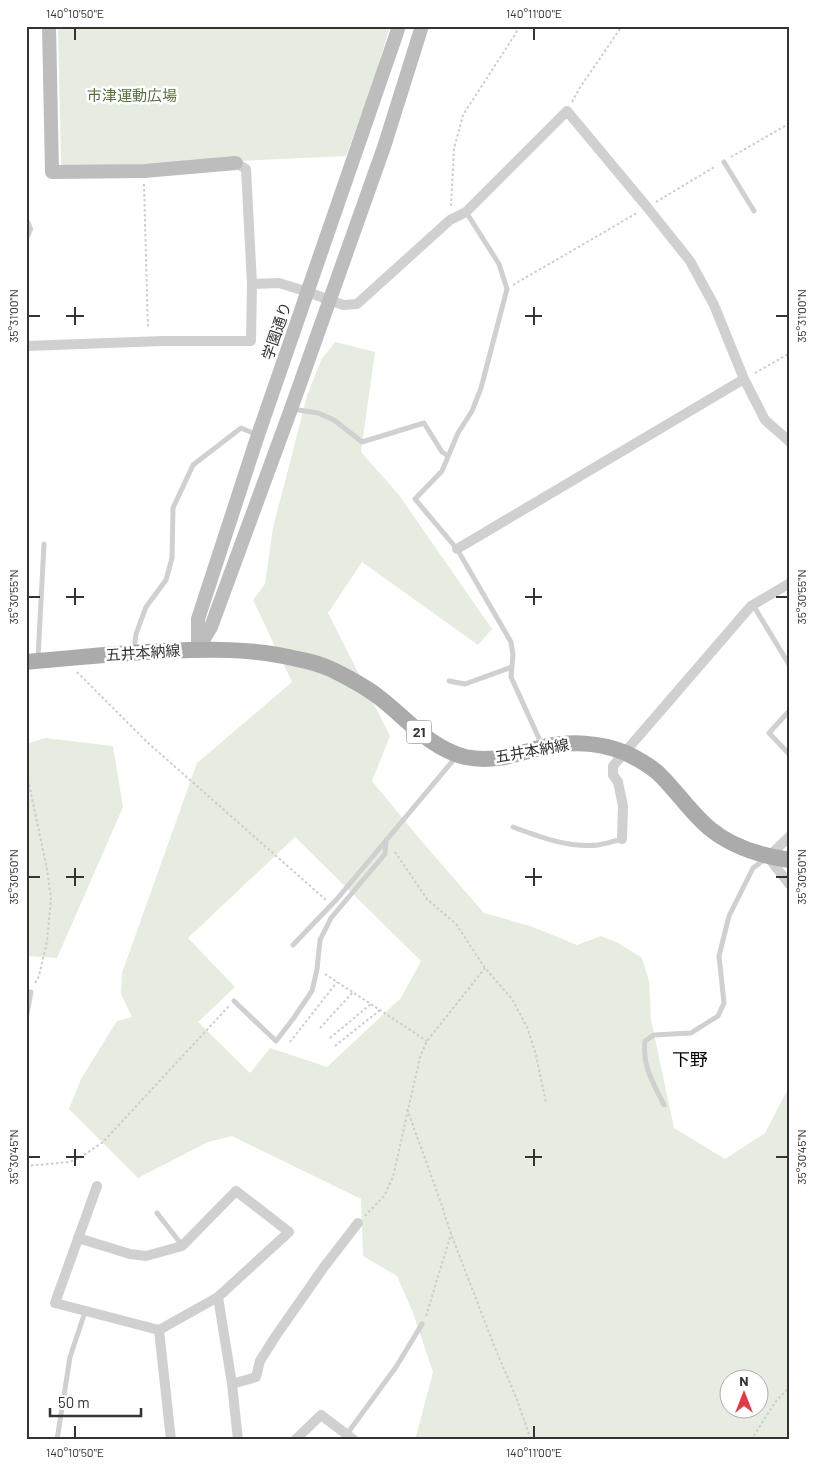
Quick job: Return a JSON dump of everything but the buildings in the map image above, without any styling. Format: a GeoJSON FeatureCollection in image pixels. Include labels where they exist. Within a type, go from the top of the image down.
{"type":"FeatureCollection","features":[{"type":"Feature","properties":{"kind":"main road","name":"五井本納線"},"geometry":{"type":"LineString","coordinates":[[32,661],[134,652],[198,649],[256,651],[305,660],[331,669],[379,697],[436,745],[458,754],[480,759],[496,759],[564,744],[586,744],[624,753],[656,771],[708,827],[726,840],[768,857],[790,860]]}},
{"type":"Feature","properties":{"kind":"street"},"geometry":{"type":"LineString","coordinates":[[26,346],[148,342],[251,342],[252,284],[246,169],[236,163],[144,171],[52,172],[49,26]]}},
{"type":"Feature","properties":{"kind":"street","name":"学園通り"},"geometry":{"type":"LineString","coordinates":[[198,649],[198,619],[258,435],[399,26]]}},
{"type":"Feature","properties":{"kind":"street"},"geometry":{"type":"LineString","coordinates":[[198,649],[210,627],[292,409],[329,299],[384,147],[422,26]]}},
{"type":"Feature","properties":{"kind":"street"},"geometry":{"type":"LineString","coordinates":[[252,284],[279,283],[343,305],[357,304],[450,220],[466,212],[567,111],[690,261],[714,305],[744,379],[765,420],[790,442]]}},
{"type":"Feature","properties":{"kind":"street"},"geometry":{"type":"LineString","coordinates":[[340,199],[362,207]]}},
{"type":"Feature","properties":{"kind":"street"},"geometry":{"type":"LineString","coordinates":[[26,224],[28,229],[26,234]]}},
{"type":"Feature","properties":{"kind":"street"},"geometry":{"type":"LineString","coordinates":[[457,549],[744,379]]}},
{"type":"Feature","properties":{"kind":"street"},"geometry":{"type":"LineString","coordinates":[[622,839],[623,806],[618,782],[613,775],[613,766],[753,605],[790,583]]}},
{"type":"Feature","properties":{"kind":"street"},"geometry":{"type":"LineString","coordinates":[[790,836],[768,857],[790,885]]}},
{"type":"Feature","properties":{"kind":"street"},"geometry":{"type":"LineString","coordinates":[[78,1238],[130,1254],[146,1256],[182,1246],[236,1191],[289,1232],[218,1297],[159,1330],[55,1303],[78,1238],[97,1186]]}},
{"type":"Feature","properties":{"kind":"street"},"geometry":{"type":"LineString","coordinates":[[232,1384],[256,1377],[260,1361],[275,1337],[324,1267],[358,1223]]}},
{"type":"Feature","properties":{"kind":"street"},"geometry":{"type":"LineString","coordinates":[[218,1297],[232,1384],[238,1440]]}},
{"type":"Feature","properties":{"kind":"street"},"geometry":{"type":"LineString","coordinates":[[159,1330],[171,1440]]}},
{"type":"Feature","properties":{"kind":"street"},"geometry":{"type":"LineString","coordinates":[[295,1440],[321,1415],[350,1437]]}},
{"type":"Feature","properties":{"kind":"lane"},"geometry":{"type":"LineString","coordinates":[[724,162],[754,211]]}},
{"type":"Feature","properties":{"kind":"lane"},"geometry":{"type":"LineString","coordinates":[[466,212],[498,264],[507,289],[481,388],[472,411],[458,433],[442,472],[415,499],[457,549],[511,642],[513,655],[510,677],[543,748]]}},
{"type":"Feature","properties":{"kind":"lane"},"geometry":{"type":"LineString","coordinates":[[292,409],[318,413],[334,420],[362,442],[424,423],[442,452],[448,456]]}},
{"type":"Feature","properties":{"kind":"lane"},"geometry":{"type":"LineString","coordinates":[[134,652],[136,634],[146,607],[166,580],[172,558],[173,508],[193,465],[241,428],[258,435]]}},
{"type":"Feature","properties":{"kind":"lane"},"geometry":{"type":"LineString","coordinates":[[32,661],[44,544]]}},
{"type":"Feature","properties":{"kind":"lane"},"geometry":{"type":"LineString","coordinates":[[753,605],[790,666]]}},
{"type":"Feature","properties":{"kind":"lane"},"geometry":{"type":"LineString","coordinates":[[449,681],[465,684],[512,667]]}},
{"type":"Feature","properties":{"kind":"lane"},"geometry":{"type":"LineString","coordinates":[[790,710],[769,733],[790,755]]}},
{"type":"Feature","properties":{"kind":"lane"},"geometry":{"type":"LineString","coordinates":[[293,945],[331,905],[458,754]]}},
{"type":"Feature","properties":{"kind":"lane"},"geometry":{"type":"LineString","coordinates":[[512,826],[557,842],[578,845],[598,845],[622,839]]}},
{"type":"Feature","properties":{"kind":"lane"},"geometry":{"type":"LineString","coordinates":[[234,1001],[276,1041],[312,991],[317,969],[320,940],[331,918],[385,854],[386,840]]}},
{"type":"Feature","properties":{"kind":"lane"},"geometry":{"type":"LineString","coordinates":[[664,1105],[649,1076],[644,1052],[645,1041],[654,1034],[690,1033],[718,1016],[724,1003],[719,956],[729,916],[753,868],[768,857]]}},
{"type":"Feature","properties":{"kind":"lane"},"geometry":{"type":"LineString","coordinates":[[26,1019],[28,992]]}},
{"type":"Feature","properties":{"kind":"lane"},"geometry":{"type":"LineString","coordinates":[[157,1213],[182,1246]]}},
{"type":"Feature","properties":{"kind":"lane"},"geometry":{"type":"LineString","coordinates":[[57,1440],[70,1357],[85,1312]]}},
{"type":"Feature","properties":{"kind":"lane"},"geometry":{"type":"LineString","coordinates":[[350,1437],[422,1324]]}},
{"type":"Feature","properties":{"kind":"path"},"geometry":{"type":"LineString","coordinates":[[450,220],[454,149],[464,115],[516,34],[519,26]]}},
{"type":"Feature","properties":{"kind":"path"},"geometry":{"type":"LineString","coordinates":[[567,111],[579,89],[622,26]]}},
{"type":"Feature","properties":{"kind":"path"},"geometry":{"type":"LineString","coordinates":[[144,171],[148,342]]}},
{"type":"Feature","properties":{"kind":"path"},"geometry":{"type":"LineString","coordinates":[[507,289],[647,207]]}},
{"type":"Feature","properties":{"kind":"path"},"geometry":{"type":"LineString","coordinates":[[744,379],[790,352]]}},
{"type":"Feature","properties":{"kind":"path"},"geometry":{"type":"LineString","coordinates":[[62,658],[147,742],[331,905]]}},
{"type":"Feature","properties":{"kind":"path"},"geometry":{"type":"LineString","coordinates":[[26,770],[47,869],[51,898],[47,941],[39,976],[28,992]]}},
{"type":"Feature","properties":{"kind":"path"},"geometry":{"type":"LineString","coordinates":[[386,840],[427,899],[456,924],[485,968],[512,999],[527,1027],[536,1055],[546,1103]]}},
{"type":"Feature","properties":{"kind":"path"},"geometry":{"type":"LineString","coordinates":[[358,1223],[384,1196],[393,1177],[420,1057],[427,1041],[485,968]]}},
{"type":"Feature","properties":{"kind":"path"},"geometry":{"type":"LineString","coordinates":[[317,969],[427,1041]]}},
{"type":"Feature","properties":{"kind":"path"},"geometry":{"type":"LineString","coordinates":[[290,1042],[337,982]]}},
{"type":"Feature","properties":{"kind":"path"},"geometry":{"type":"LineString","coordinates":[[320,1028],[353,992]]}},
{"type":"Feature","properties":{"kind":"path"},"geometry":{"type":"LineString","coordinates":[[26,1166],[70,1162],[103,1142],[234,1001]]}},
{"type":"Feature","properties":{"kind":"path"},"geometry":{"type":"LineString","coordinates":[[330,1038],[371,1004]]}},
{"type":"Feature","properties":{"kind":"path"},"geometry":{"type":"LineString","coordinates":[[335,1046],[380,1010]]}},
{"type":"Feature","properties":{"kind":"path"},"geometry":{"type":"LineString","coordinates":[[407,1109],[451,1234],[516,1397],[531,1440]]}},
{"type":"Feature","properties":{"kind":"path"},"geometry":{"type":"LineString","coordinates":[[422,1324],[428,1313],[451,1234]]}},
{"type":"Feature","properties":{"kind":"path"},"geometry":{"type":"LineString","coordinates":[[751,1440],[776,1401],[790,1387]]}},
{"type":"Feature","properties":{"kind":"green space","name":"市津運動広場"},"geometry":{"type":"Polygon","coordinates":[[[58,26],[390,26],[373,83],[346,156],[68,169],[61,164],[58,26]]]}},
{"type":"Feature","properties":{"kind":"green space"},"geometry":{"type":"Polygon","coordinates":[[[335,342],[375,352],[361,452],[399,495],[492,629],[478,645],[362,562],[328,613],[390,736],[372,781],[484,913],[530,926],[577,945],[601,936],[618,943],[642,958],[649,981],[651,1020],[674,1128],[725,1159],[765,1133],[790,1085],[790,1440],[415,1440],[433,1372],[413,1313],[397,1276],[363,1256],[361,1199],[232,1136],[208,1142],[138,1178],[69,1109],[81,1079],[117,1021],[132,1017],[121,994],[122,973],[197,763],[292,682],[253,600],[265,584],[273,528],[307,396],[321,360],[335,342]],[[295,837],[188,938],[235,987],[198,1022],[250,1073],[270,1048],[327,1067],[401,998],[421,961],[295,837]]]}},
{"type":"Feature","properties":{"kind":"green space"},"geometry":{"type":"Polygon","coordinates":[[[45,738],[113,746],[123,807],[57,958],[26,956],[26,744],[45,738]]]}},
{"type":"Feature","properties":{"kind":"district","name":"下野"},"geometry":{"type":"Point","coordinates":[690,1060]}}]}
